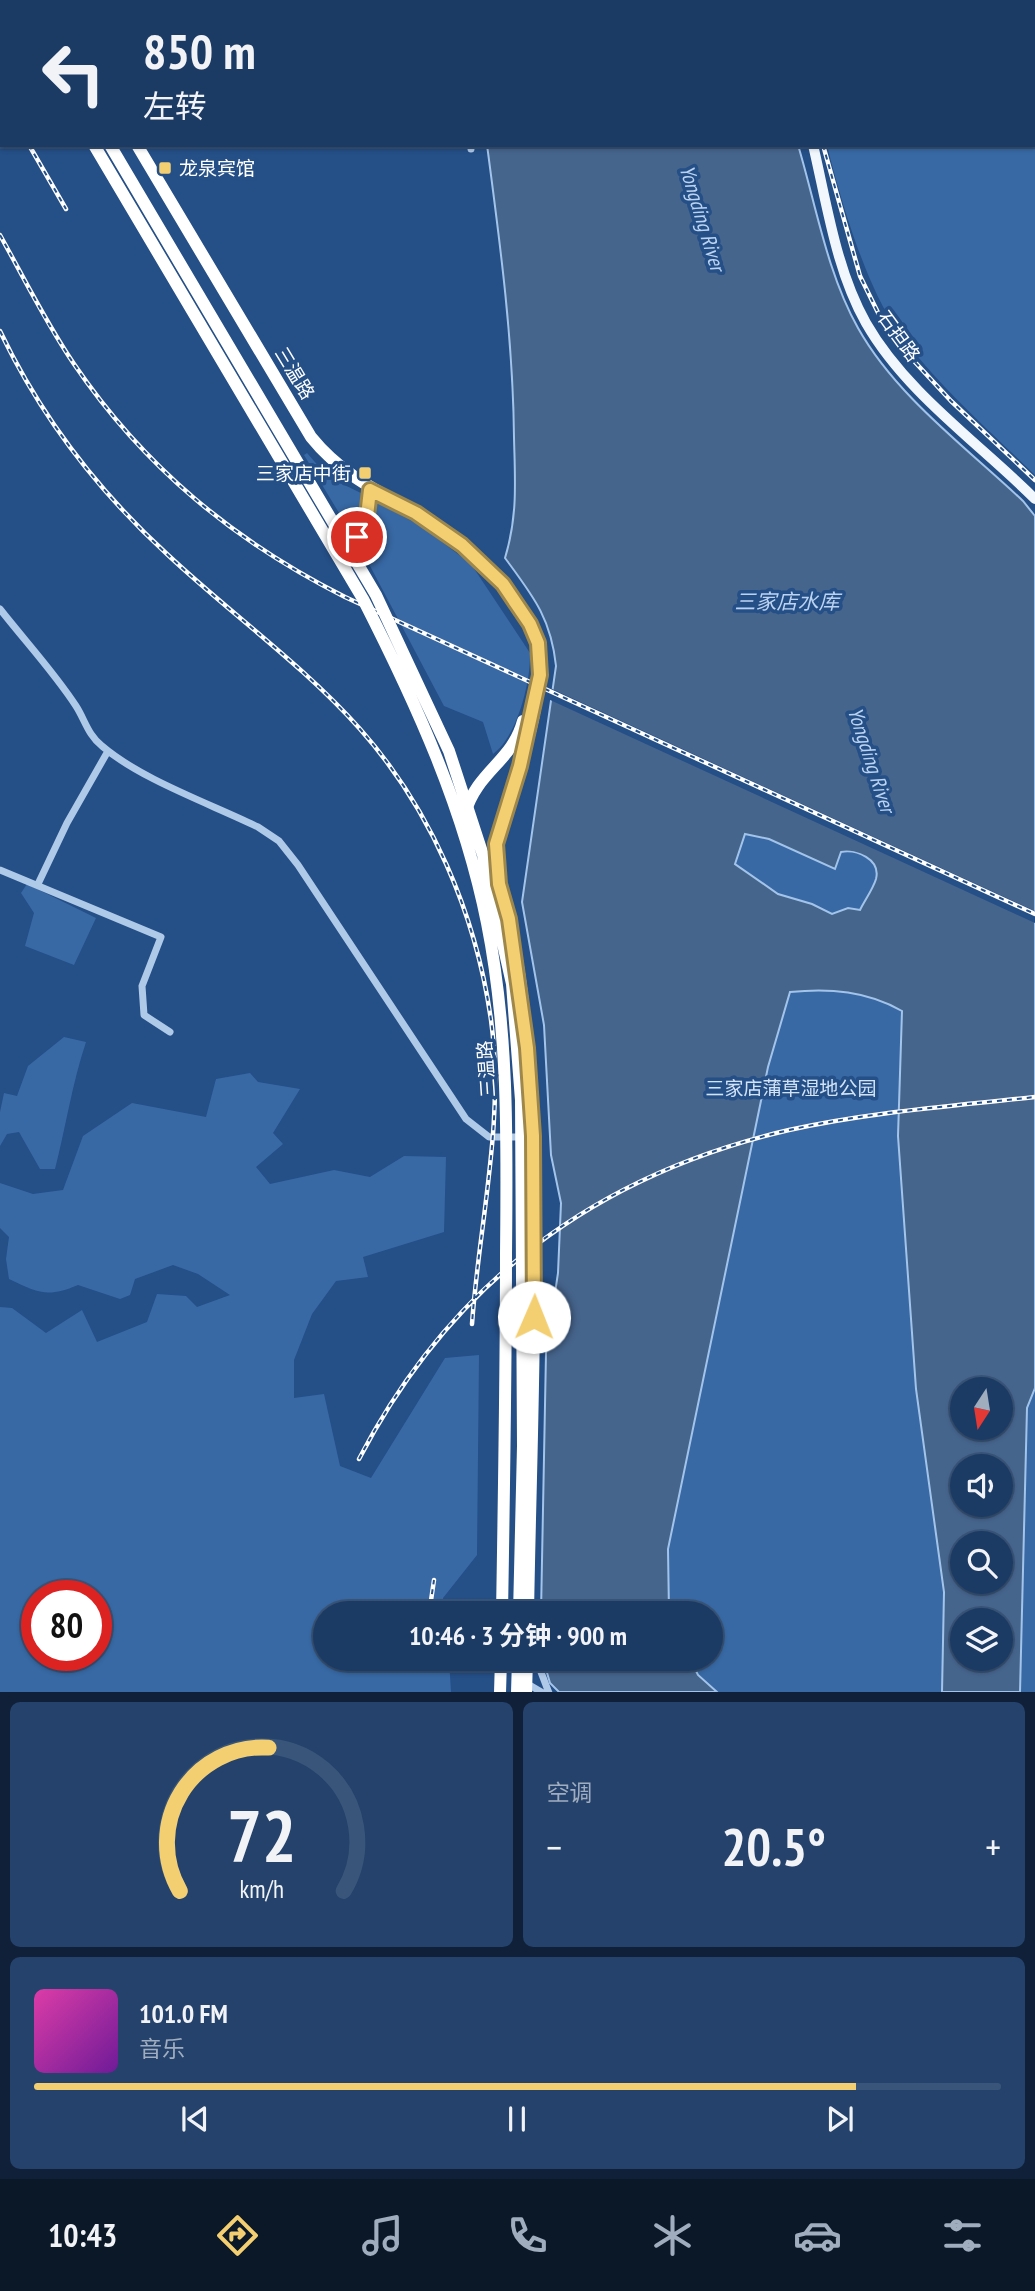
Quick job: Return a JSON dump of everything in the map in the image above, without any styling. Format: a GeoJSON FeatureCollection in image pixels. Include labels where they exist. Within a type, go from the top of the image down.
{"type":"FeatureCollection","features":[{"type":"Feature","properties":{"kind":"highway"},"geometry":{"type":"LineString","coordinates":[[94,147],[363,599],[438,756],[471,859]]}},
{"type":"Feature","properties":{"kind":"highway"},"geometry":{"type":"LineString","coordinates":[[111,147],[376,595],[449,751],[483,855],[512,984],[522,1100],[523,1446],[519,1601]]}},
{"type":"Feature","properties":{"kind":"highway","name":"三温路"},"geometry":{"type":"LineString","coordinates":[[138,147],[311,437],[339,467],[370,490],[442,529],[482,563],[503,584],[530,624],[541,658],[520,766],[496,844],[499,884],[509,919],[520,984],[533,1136],[535,1265],[528,1601]]}},
{"type":"Feature","properties":{"kind":"highway","name":"三温路"},"geometry":{"type":"LineString","coordinates":[[482,563],[524,626],[537,658],[519,735],[510,753],[488,770],[474,788],[465,812],[471,859],[498,986],[503,1041],[509,1137],[505,1419]]}},
{"type":"Feature","properties":{"kind":"highway"},"geometry":{"type":"LineString","coordinates":[[502,1601],[507,1100],[503,1041]]}},
{"type":"Feature","properties":{"kind":"highway"},"geometry":{"type":"LineString","coordinates":[[500,1692],[501,1671]]}},
{"type":"Feature","properties":{"kind":"highway"},"geometry":{"type":"LineString","coordinates":[[520,1671],[523,1689]]}},
{"type":"Feature","properties":{"kind":"highway"},"geometry":{"type":"LineString","coordinates":[[523,1689],[525,1671]]}},
{"type":"Feature","properties":{"kind":"main road","name":"石担路"},"geometry":{"type":"LineString","coordinates":[[813,147],[842,262],[866,323],[911,382],[1035,499]]}},
{"type":"Feature","properties":{"kind":"street"},"geometry":{"type":"LineString","coordinates":[[357,537],[367,516],[370,490]]}},
{"type":"Feature","properties":{"kind":"street"},"geometry":{"type":"LineString","coordinates":[[0,609],[78,709],[88,732],[108,751],[121,760],[258,827],[279,841],[298,864],[466,1119],[482,1133],[509,1137],[533,1136]]}},
{"type":"Feature","properties":{"kind":"street"},"geometry":{"type":"LineString","coordinates":[[38,884],[67,823],[108,751]]}},
{"type":"Feature","properties":{"kind":"street"},"geometry":{"type":"LineString","coordinates":[[0,870],[161,937],[142,986],[144,1015],[170,1032]]}},
{"type":"Feature","properties":{"kind":"street"},"geometry":{"type":"LineString","coordinates":[[541,1671],[549,1692]]}},
{"type":"Feature","properties":{"kind":"street"},"geometry":{"type":"LineString","coordinates":[[523,1689],[543,1692]]}},
{"type":"Feature","properties":{"kind":"green space"},"geometry":{"type":"Polygon","coordinates":[[[828,147],[1035,147],[1035,475],[963,406],[898,331],[875,291],[839,190],[828,147]]]}},
{"type":"Feature","properties":{"kind":"green space"},"geometry":{"type":"Polygon","coordinates":[[[307,453],[328,477],[365,495],[362,520],[353,536],[304,455],[307,453]]]}},
{"type":"Feature","properties":{"kind":"green space"},"geometry":{"type":"Polygon","coordinates":[[[374,501],[421,526],[471,564],[530,653],[525,693],[516,722],[502,746],[493,754],[483,722],[444,706],[360,547],[374,501]]]}},
{"type":"Feature","properties":{"kind":"green space","name":"三家店蒲草湿地公园"},"geometry":{"type":"Polygon","coordinates":[[[550,708],[1035,930],[1035,1692],[559,1692],[550,1683],[546,1671],[723,1671],[723,1601],[541,1601],[546,1353],[558,1273],[561,1203],[551,1155],[544,1025],[522,902],[550,708]]]}},
{"type":"Feature","properties":{"kind":"green space"},"geometry":{"type":"Polygon","coordinates":[[[27,884],[96,918],[74,965],[25,946],[34,913],[21,893],[27,884]]]}},
{"type":"Feature","properties":{"kind":"green space"},"geometry":{"type":"Polygon","coordinates":[[[64,1037],[86,1042],[55,1169],[40,1169],[19,1132],[7,1134],[0,1146],[0,1112],[4,1093],[17,1096],[28,1066],[64,1037]]]}},
{"type":"Feature","properties":{"kind":"green space"},"geometry":{"type":"Polygon","coordinates":[[[250,1073],[258,1082],[300,1089],[273,1133],[283,1144],[256,1167],[270,1184],[334,1170],[370,1177],[404,1156],[446,1157],[444,1232],[363,1257],[368,1277],[336,1281],[312,1314],[294,1360],[294,1398],[324,1394],[340,1466],[371,1478],[445,1358],[479,1355],[477,1555],[443,1601],[313,1601],[313,1671],[450,1671],[451,1692],[0,1692],[0,1307],[12,1308],[46,1333],[82,1310],[97,1342],[147,1322],[157,1294],[186,1296],[197,1307],[230,1295],[198,1274],[173,1265],[135,1279],[130,1295],[120,1299],[78,1285],[58,1292],[43,1292],[9,1279],[6,1259],[9,1237],[0,1228],[0,1183],[33,1194],[63,1190],[83,1136],[132,1103],[206,1117],[216,1079],[250,1073]]]}},
{"type":"Feature","properties":{"kind":"water","name":"三家店水库"},"geometry":{"type":"Polygon","coordinates":[[[487,147],[799,147],[838,285],[858,328],[874,353],[912,399],[1023,501],[1035,516],[1035,1388],[1027,1408],[1020,1692],[942,1692],[944,1592],[916,1389],[898,1136],[902,1011],[862,995],[819,990],[790,992],[768,1067],[668,1549],[669,1601],[541,1601],[546,1353],[558,1273],[561,1203],[551,1155],[544,1025],[522,902],[556,666],[550,634],[539,608],[505,558],[515,498],[511,364],[487,147]],[[745,834],[735,864],[778,894],[812,904],[832,914],[848,908],[860,910],[871,891],[877,872],[866,857],[853,852],[841,852],[835,869],[769,839],[745,834]]]}},
{"type":"Feature","properties":{"kind":"water"},"geometry":{"type":"Polygon","coordinates":[[[546,1671],[696,1671],[717,1692],[559,1692],[550,1683],[546,1671]]]}},
{"type":"Feature","properties":{"kind":"pier"},"geometry":{"type":"Polygon","coordinates":[[[550,688],[1035,911],[1035,923],[548,699],[550,688]]]}},
{"type":"Feature","properties":{"kind":"railway"},"geometry":{"type":"LineString","coordinates":[[30,147],[66,209]]}},
{"type":"Feature","properties":{"kind":"railway"},"geometry":{"type":"LineString","coordinates":[[824,147],[860,276],[888,333],[951,401],[1035,480]]}},
{"type":"Feature","properties":{"kind":"railway"},"geometry":{"type":"LineString","coordinates":[[0,235],[74,364],[130,436],[194,498],[266,551],[345,597],[1035,914]]}},
{"type":"Feature","properties":{"kind":"railway"},"geometry":{"type":"LineString","coordinates":[[0,331],[16,363],[53,423],[95,479],[142,531],[290,661],[360,729],[408,793],[447,865],[462,902],[484,980],[494,1058],[493,1134],[472,1324]]}},
{"type":"Feature","properties":{"kind":"railway"},"geometry":{"type":"LineString","coordinates":[[359,1459],[396,1396],[438,1339],[484,1289],[536,1245],[592,1207],[653,1176],[719,1150],[789,1130],[881,1114],[1035,1097]]}},
{"type":"Feature","properties":{"kind":"railway"},"geometry":{"type":"LineString","coordinates":[[431,1601],[434,1580]]}},
{"type":"Feature","properties":{"kind":"place","name":"龙泉宾馆"},"geometry":{"type":"Point","coordinates":[165,168]}},
{"type":"Feature","properties":{"kind":"place","name":"三家店中街"},"geometry":{"type":"Point","coordinates":[365,473]}},
{"type":"Feature","properties":{"kind":"route"},"geometry":{"type":"LineString","coordinates":[[357,537],[367,516],[370,490],[416,513],[462,545],[503,584],[530,624],[538,643],[540,675],[520,766],[496,844],[499,884],[509,919],[527,1048],[533,1136],[534,1317]]}},
{"type":"Feature","properties":{"kind":"water label","name":"Yongding River"},"geometry":{"type":"Point","coordinates":[702,218]}},
{"type":"Feature","properties":{"kind":"water label","name":"Yongding River"},"geometry":{"type":"Point","coordinates":[871,760]}}]}
